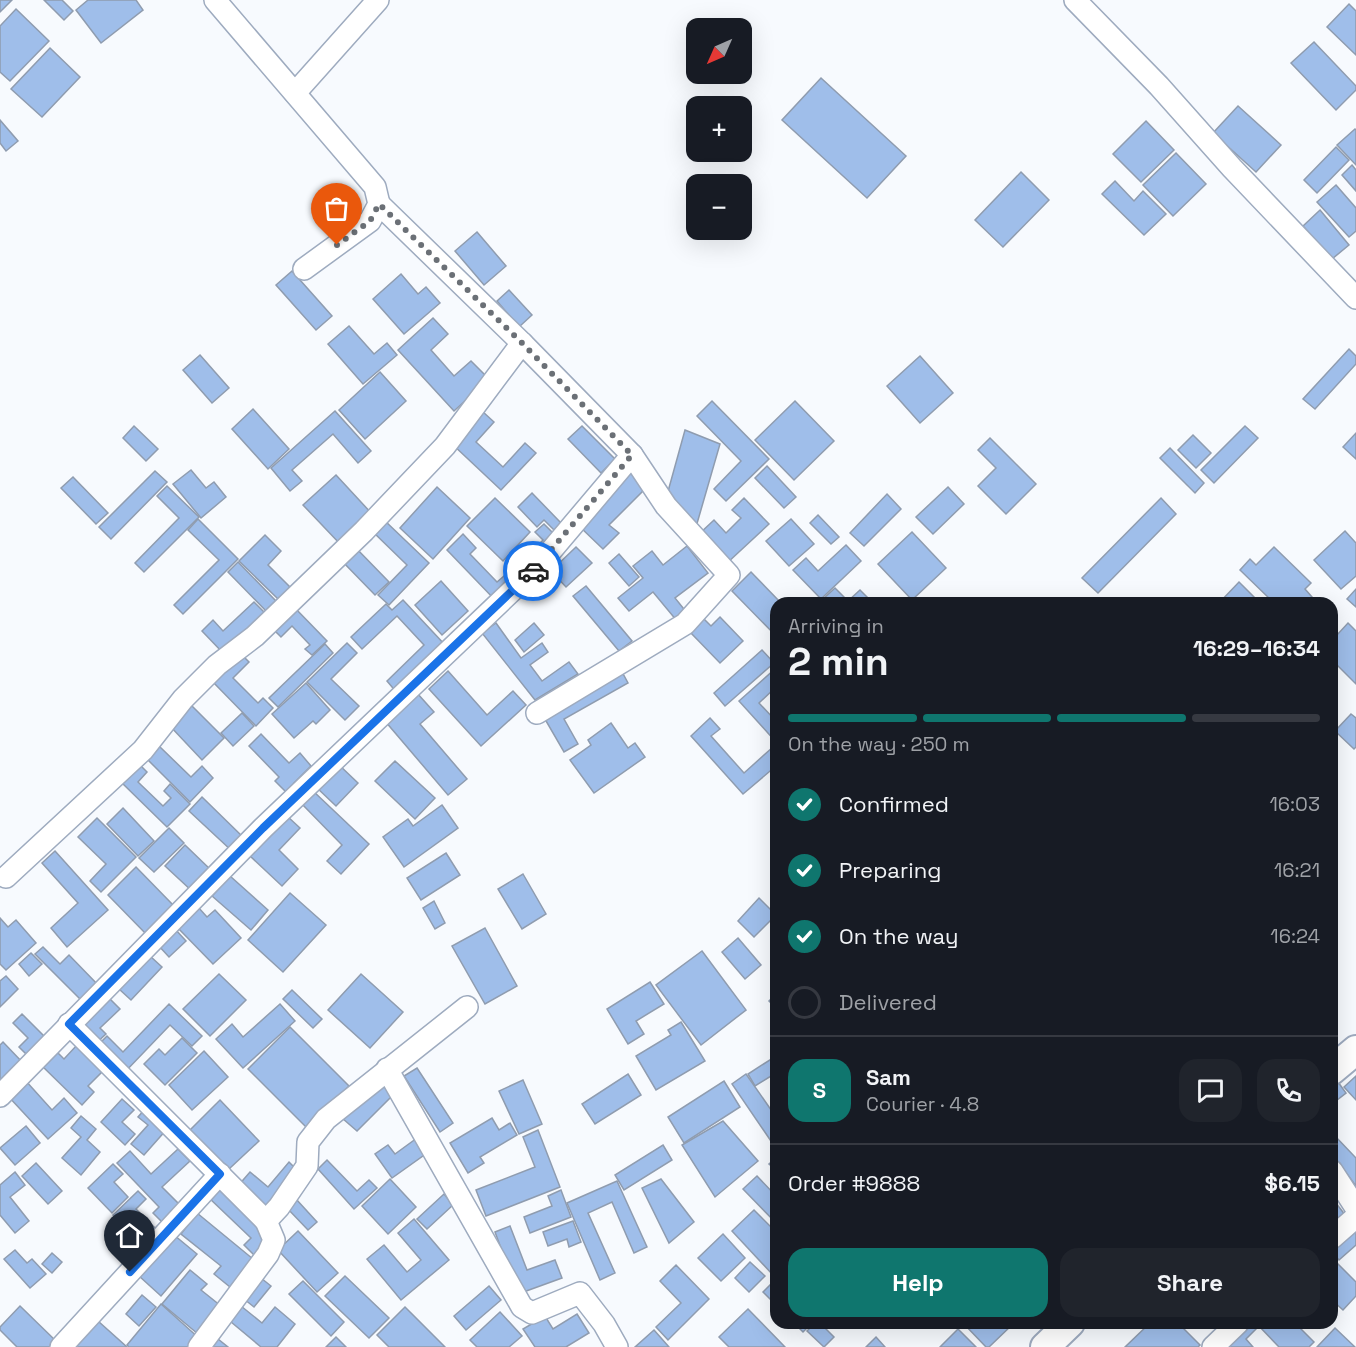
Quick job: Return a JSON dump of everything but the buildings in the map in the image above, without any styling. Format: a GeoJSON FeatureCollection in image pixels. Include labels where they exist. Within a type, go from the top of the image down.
{"type":"FeatureCollection","features":[{"type":"Feature","properties":{"kind":"street"},"geometry":{"type":"LineString","coordinates":[[215,0],[375,187],[379,204],[522,343],[632,455],[666,506],[729,575],[685,624],[537,713]]}},
{"type":"Feature","properties":{"kind":"street"},"geometry":{"type":"LineString","coordinates":[[295,93],[378,0]]}},
{"type":"Feature","properties":{"kind":"street"},"geometry":{"type":"LineString","coordinates":[[1075,0],[1159,86],[1232,168],[1356,298]]}},
{"type":"Feature","properties":{"kind":"street"},"geometry":{"type":"LineString","coordinates":[[304,269],[370,221],[379,204]]}},
{"type":"Feature","properties":{"kind":"street"},"geometry":{"type":"LineString","coordinates":[[6,876],[143,750],[183,699],[218,665],[255,636],[364,531],[445,446],[522,343]]}},
{"type":"Feature","properties":{"kind":"street"},"geometry":{"type":"LineString","coordinates":[[0,1096],[263,828],[539,565],[632,455]]}},
{"type":"Feature","properties":{"kind":"street"},"geometry":{"type":"LineString","coordinates":[[266,1221],[279,1207],[307,1166],[308,1142],[326,1119],[467,1007]]}},
{"type":"Feature","properties":{"kind":"street"},"geometry":{"type":"LineString","coordinates":[[69,1024],[266,1221],[274,1240],[268,1254],[199,1347]]}},
{"type":"Feature","properties":{"kind":"street"},"geometry":{"type":"LineString","coordinates":[[1338,1065],[1356,1050]]}},
{"type":"Feature","properties":{"kind":"street"},"geometry":{"type":"LineString","coordinates":[[387,1069],[522,1307],[532,1313],[580,1293],[604,1324],[617,1347]]}},
{"type":"Feature","properties":{"kind":"street"},"geometry":{"type":"LineString","coordinates":[[61,1347],[220,1174]]}},
{"type":"Feature","properties":{"kind":"street"},"geometry":{"type":"LineString","coordinates":[[1338,1180],[1356,1208]]}},
{"type":"Feature","properties":{"kind":"street"},"geometry":{"type":"LineString","coordinates":[[1338,1233],[1356,1217]]}},
{"type":"Feature","properties":{"kind":"street"},"geometry":{"type":"LineString","coordinates":[[1045,1347],[1064,1329]]}},
{"type":"Feature","properties":{"kind":"street"},"geometry":{"type":"LineString","coordinates":[[1213,1347],[1232,1329]]}},
{"type":"Feature","properties":{"kind":"way so far"},"geometry":{"type":"LineString","coordinates":[[337,245],[370,221],[379,204],[522,343],[632,455],[533,571]]}},
{"type":"Feature","properties":{"kind":"route"},"geometry":{"type":"LineString","coordinates":[[130,1272],[220,1174],[69,1024],[263,828],[533,571]]}}]}
